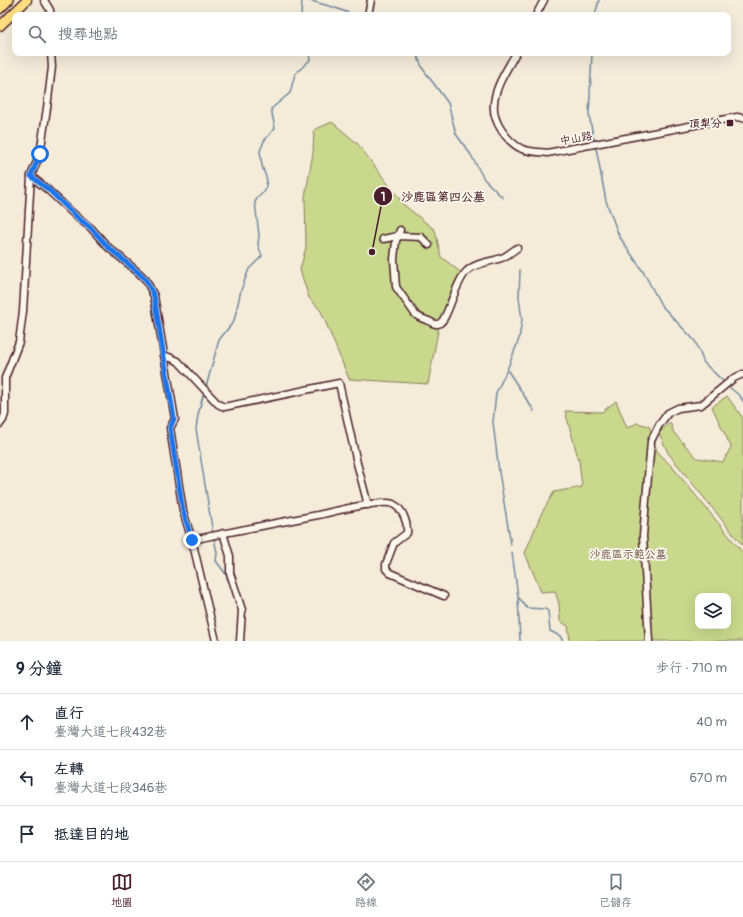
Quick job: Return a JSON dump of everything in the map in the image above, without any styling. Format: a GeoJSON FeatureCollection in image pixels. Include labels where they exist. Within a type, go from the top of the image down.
{"type":"FeatureCollection","features":[{"type":"Feature","properties":{"kind":"main road"},"geometry":{"type":"LineString","coordinates":[[0,9],[9,0]]}},
{"type":"Feature","properties":{"kind":"main road"},"geometry":{"type":"LineString","coordinates":[[0,20],[21,0]]}},
{"type":"Feature","properties":{"kind":"main road"},"geometry":{"type":"LineString","coordinates":[[15,12],[28,0]]}},
{"type":"Feature","properties":{"kind":"main road"},"geometry":{"type":"LineString","coordinates":[[0,26],[12,15]]}},
{"type":"Feature","properties":{"kind":"street"},"geometry":{"type":"LineString","coordinates":[[44,0],[50,12]]}},
{"type":"Feature","properties":{"kind":"street"},"geometry":{"type":"LineString","coordinates":[[369,12],[371,0]]}},
{"type":"Feature","properties":{"kind":"street"},"geometry":{"type":"LineString","coordinates":[[538,12],[544,0]]}},
{"type":"Feature","properties":{"kind":"street"},"geometry":{"type":"LineString","coordinates":[[0,424],[5,414],[5,378],[19,342],[23,311],[31,176],[40,154],[52,67],[51,56]]}},
{"type":"Feature","properties":{"kind":"street","name":"中山路"},"geometry":{"type":"LineString","coordinates":[[514,56],[496,93],[494,114],[503,131],[512,143],[529,151],[547,153],[737,117],[743,118]]}},
{"type":"Feature","properties":{"kind":"street"},"geometry":{"type":"LineString","coordinates":[[31,176],[91,228],[108,247],[146,280],[154,296],[174,419],[170,428],[183,511],[192,540],[216,641]]}},
{"type":"Feature","properties":{"kind":"street"},"geometry":{"type":"LineString","coordinates":[[383,239],[399,233],[421,237],[429,245]]}},
{"type":"Feature","properties":{"kind":"street"},"geometry":{"type":"LineString","coordinates":[[399,233],[394,259],[396,287],[418,317],[438,324],[444,319],[455,289],[467,270],[504,257],[517,248]]}},
{"type":"Feature","properties":{"kind":"street"},"geometry":{"type":"LineString","coordinates":[[164,355],[178,361],[191,373],[220,406],[230,407],[339,383],[368,505]]}},
{"type":"Feature","properties":{"kind":"street"},"geometry":{"type":"LineString","coordinates":[[649,641],[643,536],[651,442],[659,425],[668,413],[678,408],[701,405],[734,378],[743,374]]}},
{"type":"Feature","properties":{"kind":"street"},"geometry":{"type":"LineString","coordinates":[[192,540],[368,505],[392,503],[403,513],[407,533],[394,543],[386,564],[386,569],[390,573],[444,596]]}},
{"type":"Feature","properties":{"kind":"street"},"geometry":{"type":"LineString","coordinates":[[223,533],[230,556],[230,573],[242,610],[240,641]]}},
{"type":"Feature","properties":{"kind":"green space"},"geometry":{"type":"Polygon","coordinates":[[[332,122],[357,143],[404,205],[435,230],[441,257],[463,274],[439,326],[428,384],[349,379],[321,311],[309,298],[300,270],[306,247],[305,197],[313,153],[314,130],[332,122]]]}},
{"type":"Feature","properties":{"kind":"green space"},"geometry":{"type":"Polygon","coordinates":[[[727,396],[743,418],[743,546],[668,453],[659,433],[670,422],[674,433],[697,458],[723,462],[731,447],[712,407],[727,396]]]}},
{"type":"Feature","properties":{"kind":"green space","name":"沙鹿區示範公墓"},"geometry":{"type":"Polygon","coordinates":[[[616,401],[627,428],[637,423],[649,426],[657,451],[674,469],[743,553],[743,641],[570,641],[568,626],[560,621],[559,604],[555,591],[541,592],[525,553],[541,514],[554,492],[582,487],[579,461],[565,411],[602,412],[616,401]]]}},
{"type":"Feature","properties":{"kind":"waterway"},"geometry":{"type":"LineString","coordinates":[[301,12],[302,0]]}},
{"type":"Feature","properties":{"kind":"waterway"},"geometry":{"type":"LineString","coordinates":[[307,0],[346,12]]}},
{"type":"Feature","properties":{"kind":"waterway"},"geometry":{"type":"LineString","coordinates":[[596,12],[599,0]]}},
{"type":"Feature","properties":{"kind":"waterway"},"geometry":{"type":"LineString","coordinates":[[206,387],[219,340],[234,321],[241,290],[249,269],[262,256],[258,245],[259,235],[255,202],[265,191],[267,180],[262,166],[260,151],[264,141],[275,128],[271,109],[290,93],[295,74],[310,60],[309,56]]}},
{"type":"Feature","properties":{"kind":"waterway"},"geometry":{"type":"LineString","coordinates":[[417,56],[423,69],[448,103],[456,134],[471,155],[484,179],[503,198]]}},
{"type":"Feature","properties":{"kind":"waterway"},"geometry":{"type":"LineString","coordinates":[[592,56],[589,115],[594,140]]}},
{"type":"Feature","properties":{"kind":"waterway"},"geometry":{"type":"LineString","coordinates":[[596,148],[606,201],[619,236],[644,273],[661,305],[695,341],[704,363],[723,381]]}},
{"type":"Feature","properties":{"kind":"waterway"},"geometry":{"type":"LineString","coordinates":[[511,545],[499,472],[493,422],[496,393],[519,339],[522,320],[519,297],[520,270]]}},
{"type":"Feature","properties":{"kind":"waterway"},"geometry":{"type":"LineString","coordinates":[[508,371],[534,411]]}},
{"type":"Feature","properties":{"kind":"waterway"},"geometry":{"type":"LineString","coordinates":[[729,387],[740,396],[743,401]]}},
{"type":"Feature","properties":{"kind":"waterway"},"geometry":{"type":"LineString","coordinates":[[204,392],[196,429],[213,534]]}},
{"type":"Feature","properties":{"kind":"waterway"},"geometry":{"type":"LineString","coordinates":[[214,538],[217,553],[216,561],[225,573],[231,587]]}},
{"type":"Feature","properties":{"kind":"waterway"},"geometry":{"type":"LineString","coordinates":[[512,552],[518,597],[520,641]]}},
{"type":"Feature","properties":{"kind":"waterway"},"geometry":{"type":"LineString","coordinates":[[519,598],[527,608],[545,609],[548,611],[550,631],[560,636],[563,641]]}},
{"type":"Feature","properties":{"kind":"place","name":"頂犁分"},"geometry":{"type":"Point","coordinates":[730,123]}},
{"type":"Feature","properties":{"kind":"place","name":"沙鹿區第四公墓"},"geometry":{"type":"Point","coordinates":[372,252]}},
{"type":"Feature","properties":{"kind":"route"},"geometry":{"type":"LineString","coordinates":[[40,154],[31,176],[50,191],[78,218],[91,228],[108,247],[139,273],[146,280],[154,296],[164,350],[174,419],[170,428],[183,511],[192,540]]}}]}
